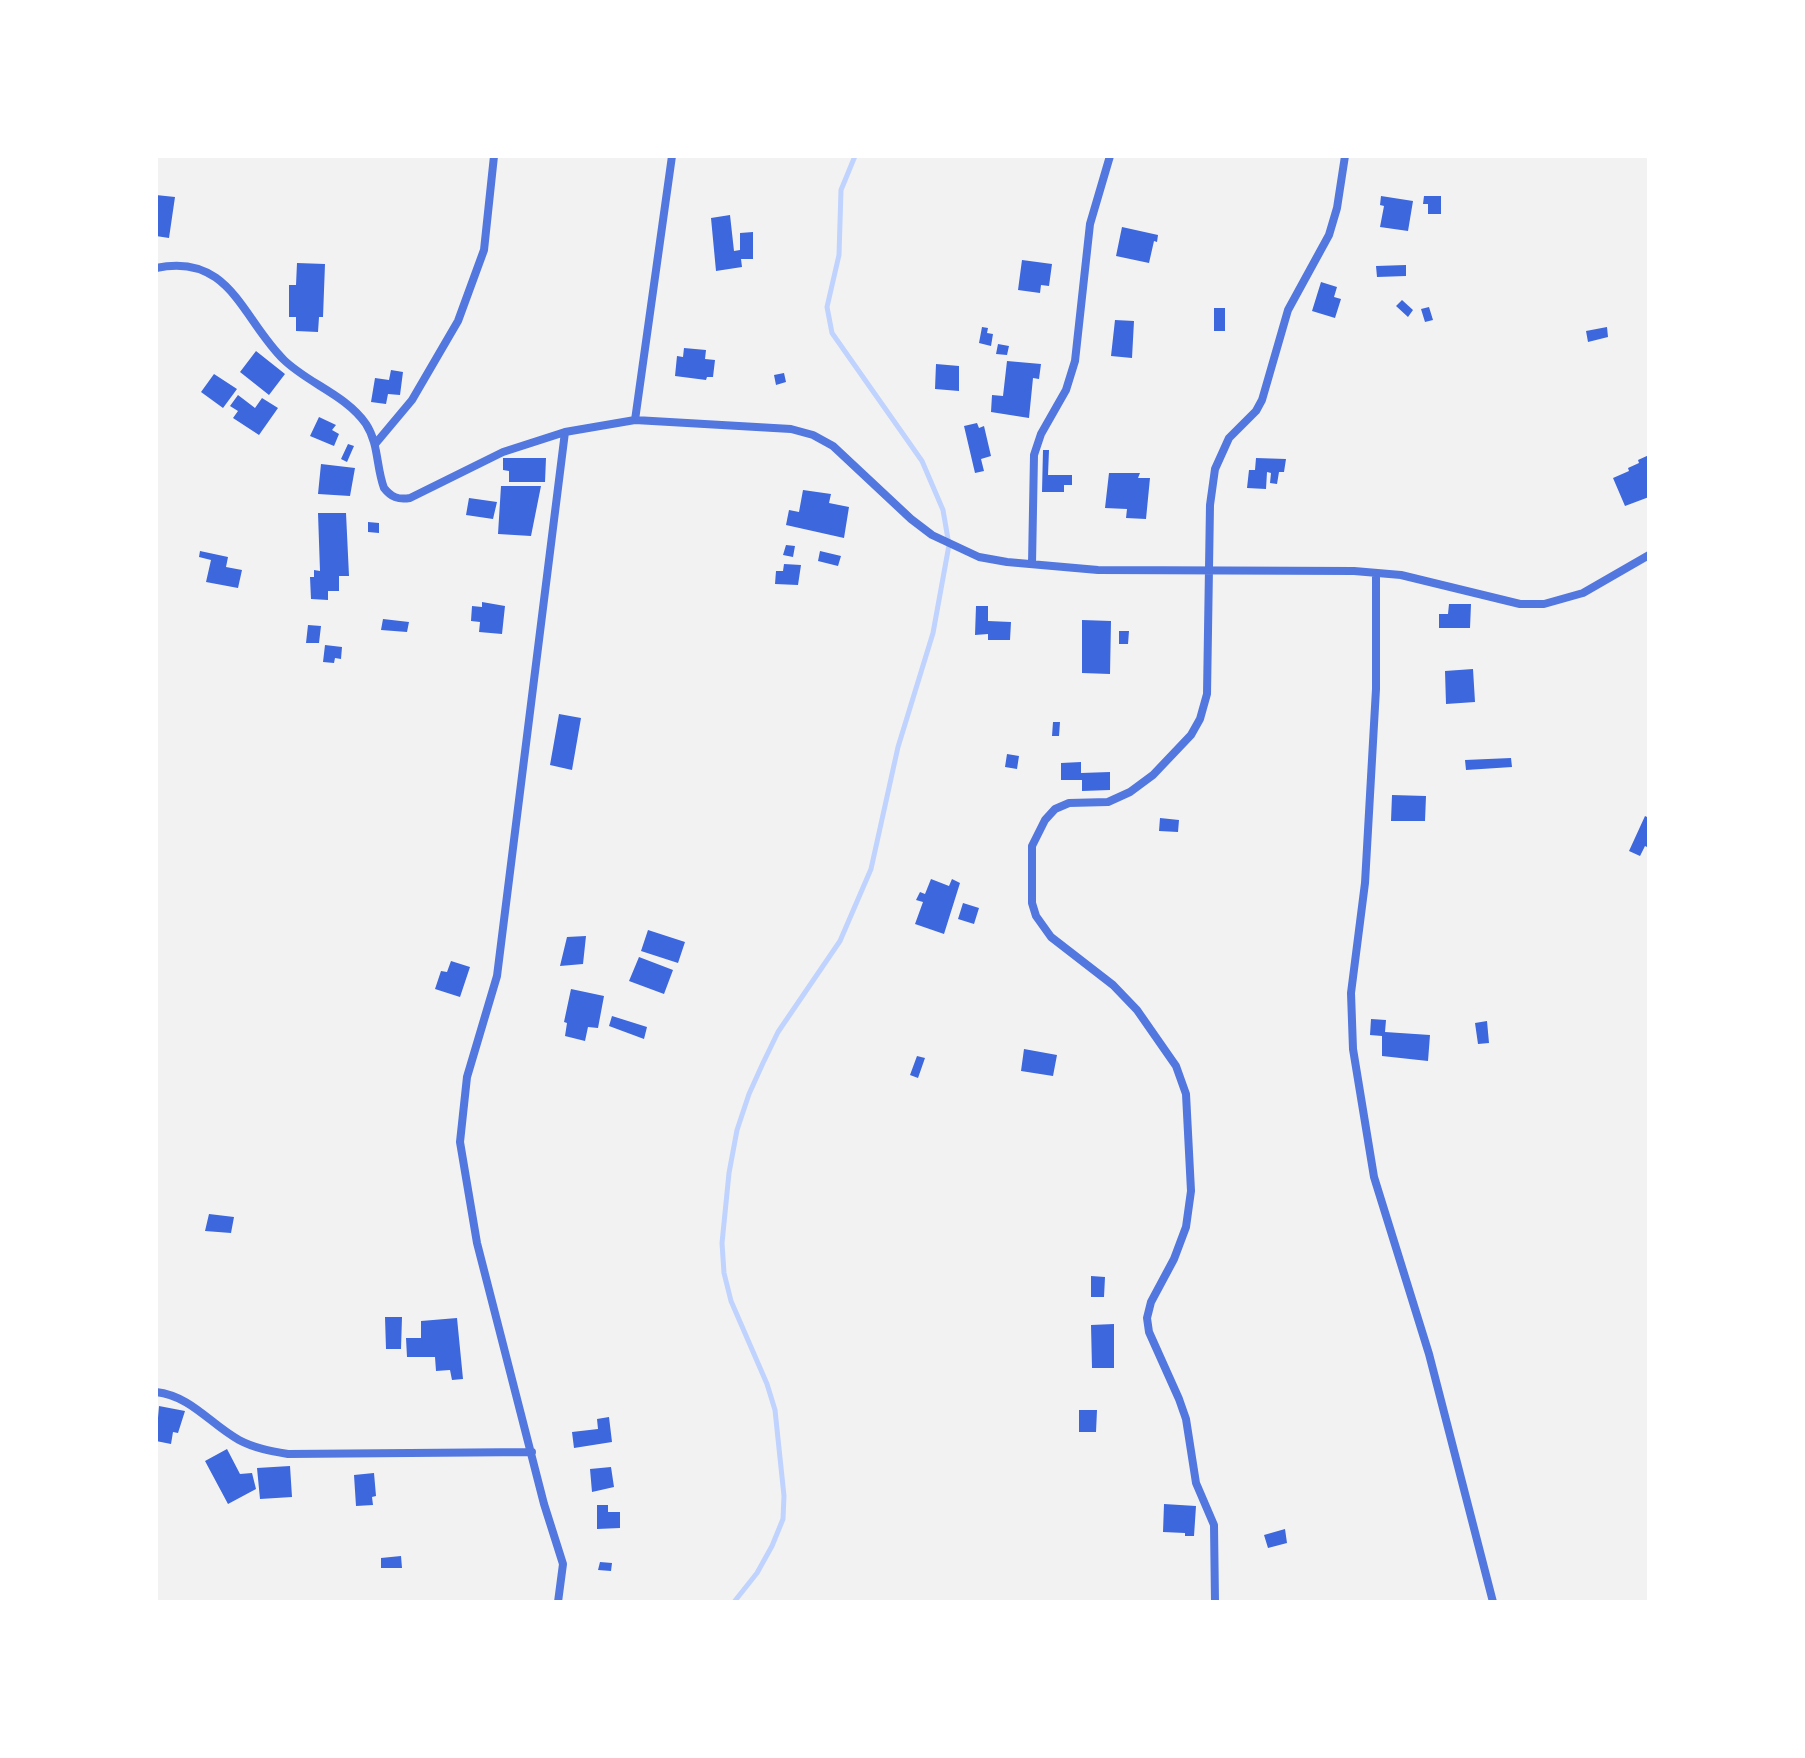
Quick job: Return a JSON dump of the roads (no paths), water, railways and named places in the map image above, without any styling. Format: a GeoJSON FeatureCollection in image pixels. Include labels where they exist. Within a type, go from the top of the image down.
{"type":"FeatureCollection","features":[{"type":"Feature","properties":{"kind":"street"},"geometry":{"type":"LineString","coordinates":[[376,443],[412,400],[458,321],[484,250],[494,156]]}},
{"type":"Feature","properties":{"kind":"street"},"geometry":{"type":"LineString","coordinates":[[635,420],[672,156]]}},
{"type":"Feature","properties":{"kind":"street"},"geometry":{"type":"LineString","coordinates":[[1032,564],[1034,455],[1041,434],[1066,390],[1075,361],[1090,224],[1110,156]]}},
{"type":"Feature","properties":{"kind":"street"},"geometry":{"type":"LineString","coordinates":[[1215,1602],[1214,1525],[1196,1483],[1186,1419],[1149,1332],[1147,1318],[1151,1302],[1174,1259],[1186,1227],[1191,1191],[1186,1094],[1176,1066],[1137,1010],[1113,985],[1051,937],[1036,916],[1032,903],[1032,846],[1045,820],[1055,809],[1069,803],[1108,802],[1130,792],[1153,775],[1191,735],[1200,719],[1207,694],[1210,505],[1215,469],[1229,438],[1256,411],[1262,400],[1288,310],[1329,235],[1337,208],[1345,156]]}},
{"type":"Feature","properties":{"kind":"street"},"geometry":{"type":"LineString","coordinates":[[156,268],[177,264],[200,267],[225,284],[285,361],[352,409],[366,424],[376,443],[384,488],[389,494],[402,499],[410,498],[503,452],[565,432],[635,420],[791,429],[813,435],[833,446],[932,535],[979,557],[1098,570],[1401,575],[1520,604],[1544,604],[1583,593],[1649,555]]}},
{"type":"Feature","properties":{"kind":"street"},"geometry":{"type":"LineString","coordinates":[[558,1602],[563,1564],[544,1504],[477,1243],[460,1142],[467,1077],[497,976],[565,432]]}},
{"type":"Feature","properties":{"kind":"street"},"geometry":{"type":"LineString","coordinates":[[1376,573],[1376,689],[1365,883],[1351,993],[1353,1049],[1374,1177],[1429,1354],[1493,1602]]}},
{"type":"Feature","properties":{"kind":"street"},"geometry":{"type":"LineString","coordinates":[[156,1392],[188,1402],[236,1439],[259,1449],[288,1454],[532,1452]]}},
{"type":"Feature","properties":{"kind":"waterway"},"geometry":{"type":"LineString","coordinates":[[734,1602],[757,1573],[772,1546],[783,1519],[784,1496],[775,1410],[731,1301],[724,1273],[722,1243],[737,1130],[749,1094],[778,1032],[840,941],[871,869],[898,747],[933,633],[949,545],[943,510],[922,461],[832,333],[827,307],[839,255],[841,190],[855,156]]}}]}
